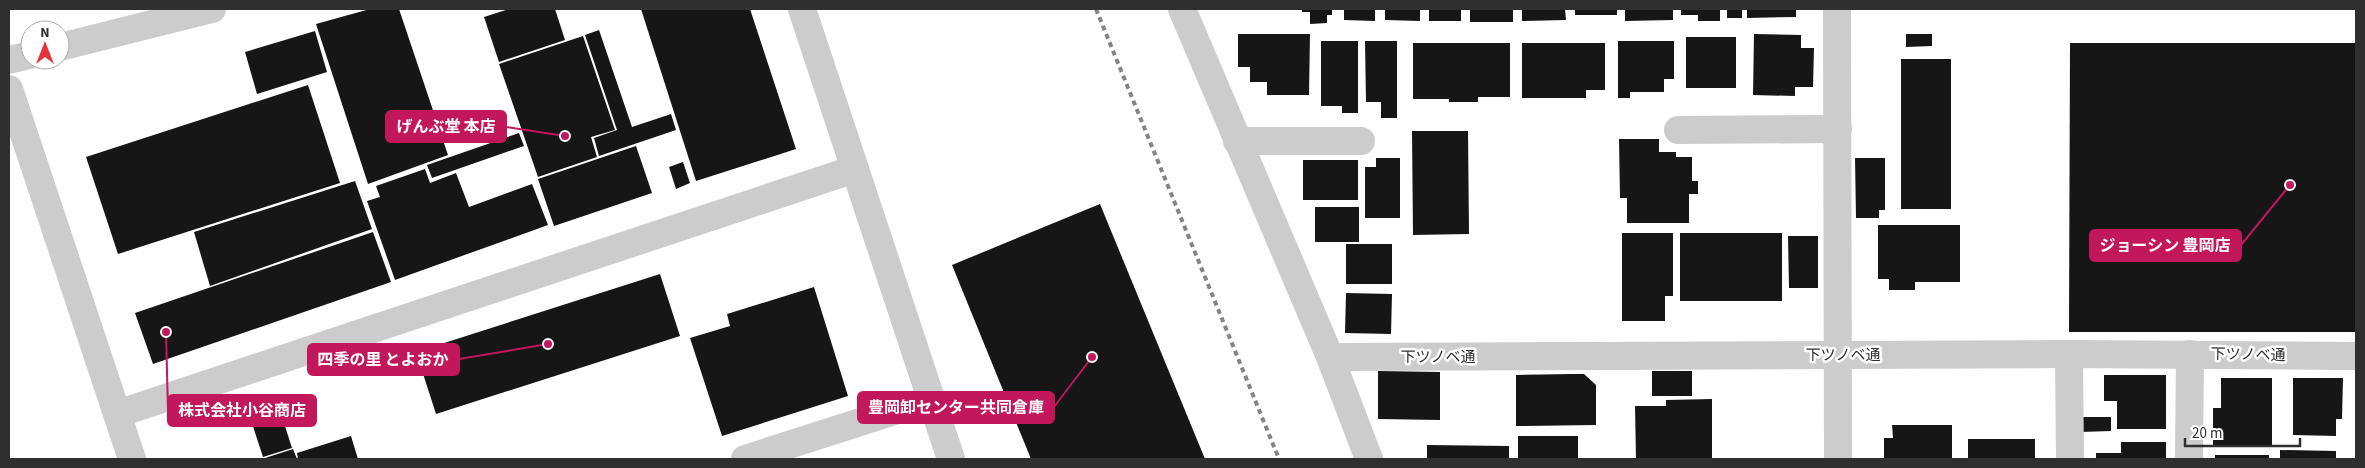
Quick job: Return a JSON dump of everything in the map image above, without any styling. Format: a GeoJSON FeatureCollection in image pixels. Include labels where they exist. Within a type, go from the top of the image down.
{"type":"FeatureCollection","features":[{"type":"Feature","properties":{"kind":"street"},"geometry":{"type":"LineString","coordinates":[[70,44],[212,9]]}},
{"type":"Feature","properties":{"kind":"street"},"geometry":{"type":"LineString","coordinates":[[802,9],[951,459]]}},
{"type":"Feature","properties":{"kind":"street"},"geometry":{"type":"LineString","coordinates":[[1182,9],[1330,358],[1369,459]]}},
{"type":"Feature","properties":{"kind":"street"},"geometry":{"type":"LineString","coordinates":[[1837,9],[1838,459]]}},
{"type":"Feature","properties":{"kind":"street"},"geometry":{"type":"LineString","coordinates":[[9,89],[132,459]]}},
{"type":"Feature","properties":{"kind":"street"},"geometry":{"type":"LineString","coordinates":[[1678,130],[1838,128]]}},
{"type":"Feature","properties":{"kind":"street"},"geometry":{"type":"LineString","coordinates":[[1237,141],[1361,141]]}},
{"type":"Feature","properties":{"kind":"street"},"geometry":{"type":"LineString","coordinates":[[117,414],[855,169]]}},
{"type":"Feature","properties":{"kind":"street"},"geometry":{"type":"LineString","coordinates":[[2068,354],[2070,459]]}},
{"type":"Feature","properties":{"kind":"street","name":"下ツノベ通"},"geometry":{"type":"LineString","coordinates":[[1330,358],[2068,354],[2356,356]]}},
{"type":"Feature","properties":{"kind":"street"},"geometry":{"type":"LineString","coordinates":[[2189,459],[2190,354]]}},
{"type":"Feature","properties":{"kind":"street"},"geometry":{"type":"LineString","coordinates":[[745,459],[932,399]]}},
{"type":"Feature","properties":{"kind":"building"},"geometry":{"type":"Polygon","coordinates":[[[370,9],[399,9],[448,155],[368,184],[316,24],[370,9]]]}},
{"type":"Feature","properties":{"kind":"building"},"geometry":{"type":"Polygon","coordinates":[[[509,9],[555,9],[565,40],[499,62],[484,17],[509,9]]]}},
{"type":"Feature","properties":{"kind":"building"},"geometry":{"type":"Polygon","coordinates":[[[641,9],[750,9],[796,149],[696,181],[641,9]]]}},
{"type":"Feature","properties":{"kind":"building"},"geometry":{"type":"Polygon","coordinates":[[[1302,9],[1332,9],[1332,15],[1327,15],[1327,23],[1310,24],[1310,12],[1302,12],[1302,9]]]}},
{"type":"Feature","properties":{"kind":"building"},"geometry":{"type":"Polygon","coordinates":[[[1344,9],[1375,9],[1375,21],[1344,20],[1344,9]]]}},
{"type":"Feature","properties":{"kind":"building"},"geometry":{"type":"Polygon","coordinates":[[[1385,9],[1420,9],[1420,21],[1385,20],[1385,9]]]}},
{"type":"Feature","properties":{"kind":"building"},"geometry":{"type":"Polygon","coordinates":[[[1429,9],[1461,9],[1461,21],[1429,21],[1429,9]]]}},
{"type":"Feature","properties":{"kind":"building"},"geometry":{"type":"Polygon","coordinates":[[[1470,9],[1513,9],[1513,22],[1470,22],[1470,9]]]}},
{"type":"Feature","properties":{"kind":"building"},"geometry":{"type":"Polygon","coordinates":[[[1522,9],[1565,9],[1566,20],[1522,21],[1522,9]]]}},
{"type":"Feature","properties":{"kind":"building"},"geometry":{"type":"Polygon","coordinates":[[[1575,9],[1617,9],[1617,15],[1575,15],[1575,9]]]}},
{"type":"Feature","properties":{"kind":"building"},"geometry":{"type":"Polygon","coordinates":[[[1625,9],[1673,9],[1673,20],[1625,21],[1625,9]]]}},
{"type":"Feature","properties":{"kind":"building"},"geometry":{"type":"Polygon","coordinates":[[[1681,9],[1720,9],[1720,21],[1698,21],[1698,15],[1681,15],[1681,9]]]}},
{"type":"Feature","properties":{"kind":"building"},"geometry":{"type":"Polygon","coordinates":[[[1727,9],[1742,9],[1742,18],[1727,18],[1727,9]]]}},
{"type":"Feature","properties":{"kind":"building"},"geometry":{"type":"Polygon","coordinates":[[[1747,9],[1796,9],[1796,17],[1747,18],[1747,9]]]}},
{"type":"Feature","properties":{"kind":"building"},"geometry":{"type":"Polygon","coordinates":[[[599,30],[632,127],[671,114],[676,130],[599,156],[594,138],[617,130],[585,35],[599,30]]]}},
{"type":"Feature","properties":{"kind":"building"},"geometry":{"type":"Polygon","coordinates":[[[315,31],[327,72],[257,94],[245,52],[315,31]]]}},
{"type":"Feature","properties":{"kind":"building"},"geometry":{"type":"Polygon","coordinates":[[[1238,34],[1310,34],[1309,95],[1267,95],[1267,82],[1250,82],[1250,67],[1238,67],[1238,34]]]}},
{"type":"Feature","properties":{"kind":"building"},"geometry":{"type":"Polygon","coordinates":[[[1754,34],[1801,35],[1801,48],[1814,48],[1813,87],[1795,87],[1795,96],[1753,95],[1754,34]]]}},
{"type":"Feature","properties":{"kind":"building"},"geometry":{"type":"Polygon","coordinates":[[[1906,34],[1932,34],[1932,46],[1906,47],[1906,34]]]}},
{"type":"Feature","properties":{"kind":"building"},"geometry":{"type":"Polygon","coordinates":[[[583,36],[615,130],[591,137],[597,157],[538,177],[499,64],[583,36]]]}},
{"type":"Feature","properties":{"kind":"building"},"geometry":{"type":"Polygon","coordinates":[[[1686,37],[1736,37],[1736,88],[1686,88],[1686,37]]]}},
{"type":"Feature","properties":{"kind":"building"},"geometry":{"type":"Polygon","coordinates":[[[1321,41],[1358,41],[1358,113],[1342,113],[1342,106],[1321,106],[1321,41]]]}},
{"type":"Feature","properties":{"kind":"building"},"geometry":{"type":"Polygon","coordinates":[[[1365,41],[1397,41],[1397,118],[1381,118],[1381,102],[1366,102],[1365,41]]]}},
{"type":"Feature","properties":{"kind":"building"},"geometry":{"type":"Polygon","coordinates":[[[1618,41],[1674,41],[1674,79],[1664,79],[1664,92],[1630,92],[1630,98],[1618,98],[1618,41]]]}},
{"type":"Feature","properties":{"kind":"building"},"geometry":{"type":"Polygon","coordinates":[[[1413,43],[1510,43],[1510,97],[1478,97],[1478,102],[1449,102],[1449,99],[1413,99],[1413,43]]]}},
{"type":"Feature","properties":{"kind":"building"},"geometry":{"type":"Polygon","coordinates":[[[1522,43],[1605,43],[1605,90],[1586,90],[1586,98],[1522,98],[1522,43]]]}},
{"type":"Feature","properties":{"kind":"building"},"geometry":{"type":"Polygon","coordinates":[[[2070,43],[2356,43],[2356,332],[2069,332],[2070,43]]]}},
{"type":"Feature","properties":{"kind":"building"},"geometry":{"type":"Polygon","coordinates":[[[1901,59],[1951,59],[1951,209],[1901,209],[1901,59]]]}},
{"type":"Feature","properties":{"kind":"building"},"geometry":{"type":"Polygon","coordinates":[[[308,85],[340,183],[118,254],[86,157],[308,85]]]}},
{"type":"Feature","properties":{"kind":"building"},"geometry":{"type":"Polygon","coordinates":[[[1412,131],[1468,131],[1469,234],[1413,235],[1412,131]]]}},
{"type":"Feature","properties":{"kind":"building"},"geometry":{"type":"Polygon","coordinates":[[[519,133],[524,146],[432,178],[427,165],[519,133]]]}},
{"type":"Feature","properties":{"kind":"building"},"geometry":{"type":"Polygon","coordinates":[[[1619,139],[1659,139],[1659,152],[1676,152],[1676,157],[1692,157],[1692,181],[1698,181],[1698,194],[1689,194],[1689,223],[1627,223],[1627,198],[1620,198],[1619,139]]]}},
{"type":"Feature","properties":{"kind":"building"},"geometry":{"type":"Polygon","coordinates":[[[636,146],[652,193],[554,226],[538,179],[636,146]]]}},
{"type":"Feature","properties":{"kind":"building"},"geometry":{"type":"Polygon","coordinates":[[[1376,158],[1400,158],[1400,218],[1365,218],[1365,167],[1376,167],[1376,158]]]}},
{"type":"Feature","properties":{"kind":"building"},"geometry":{"type":"Polygon","coordinates":[[[1855,158],[1885,158],[1885,210],[1879,210],[1879,218],[1856,218],[1855,158]]]}},
{"type":"Feature","properties":{"kind":"building"},"geometry":{"type":"Polygon","coordinates":[[[1303,160],[1358,160],[1358,200],[1303,200],[1303,160]]]}},
{"type":"Feature","properties":{"kind":"building"},"geometry":{"type":"Polygon","coordinates":[[[683,162],[690,183],[676,189],[669,167],[683,162]]]}},
{"type":"Feature","properties":{"kind":"building"},"geometry":{"type":"Polygon","coordinates":[[[425,169],[430,183],[456,173],[469,207],[532,184],[548,225],[395,280],[367,201],[380,197],[376,186],[425,169]]]}},
{"type":"Feature","properties":{"kind":"building"},"geometry":{"type":"Polygon","coordinates":[[[355,181],[372,229],[210,286],[194,232],[355,181]]]}},
{"type":"Feature","properties":{"kind":"building"},"geometry":{"type":"Polygon","coordinates":[[[1100,204],[1205,459],[1031,459],[952,265],[1100,204]]]}},
{"type":"Feature","properties":{"kind":"building"},"geometry":{"type":"Polygon","coordinates":[[[1315,207],[1359,207],[1359,242],[1315,242],[1315,207]]]}},
{"type":"Feature","properties":{"kind":"building"},"geometry":{"type":"Polygon","coordinates":[[[1878,225],[1960,225],[1960,282],[1915,282],[1915,290],[1889,290],[1889,279],[1878,279],[1878,225]]]}},
{"type":"Feature","properties":{"kind":"building"},"geometry":{"type":"Polygon","coordinates":[[[373,232],[391,282],[153,364],[135,313],[373,232]]]}},
{"type":"Feature","properties":{"kind":"building"},"geometry":{"type":"Polygon","coordinates":[[[1622,233],[1673,233],[1673,296],[1665,296],[1665,321],[1622,321],[1622,233]]]}},
{"type":"Feature","properties":{"kind":"building"},"geometry":{"type":"Polygon","coordinates":[[[1680,233],[1782,233],[1782,301],[1680,301],[1680,233]]]}},
{"type":"Feature","properties":{"kind":"building"},"geometry":{"type":"Polygon","coordinates":[[[1788,236],[1818,236],[1818,288],[1789,288],[1788,236]]]}},
{"type":"Feature","properties":{"kind":"building"},"geometry":{"type":"Polygon","coordinates":[[[1346,244],[1392,244],[1392,284],[1346,284],[1346,244]]]}},
{"type":"Feature","properties":{"kind":"building"},"geometry":{"type":"Polygon","coordinates":[[[660,274],[680,336],[436,414],[416,352],[660,274]]]}},
{"type":"Feature","properties":{"kind":"building"},"geometry":{"type":"Polygon","coordinates":[[[814,287],[848,396],[722,436],[690,338],[730,326],[727,314],[814,287]]]}},
{"type":"Feature","properties":{"kind":"building"},"geometry":{"type":"Polygon","coordinates":[[[1346,293],[1392,294],[1391,334],[1345,333],[1346,293]]]}},
{"type":"Feature","properties":{"kind":"building"},"geometry":{"type":"Polygon","coordinates":[[[1378,371],[1440,372],[1440,420],[1378,419],[1378,371]]]}},
{"type":"Feature","properties":{"kind":"building"},"geometry":{"type":"Polygon","coordinates":[[[1652,371],[1692,371],[1692,396],[1652,396],[1652,371]]]}},
{"type":"Feature","properties":{"kind":"building"},"geometry":{"type":"Polygon","coordinates":[[[1584,374],[1596,385],[1596,425],[1516,426],[1516,375],[1584,374]]]}},
{"type":"Feature","properties":{"kind":"building"},"geometry":{"type":"Polygon","coordinates":[[[2104,375],[2166,375],[2166,429],[2117,429],[2117,401],[2104,401],[2104,375]]]}},
{"type":"Feature","properties":{"kind":"building"},"geometry":{"type":"Polygon","coordinates":[[[2221,378],[2272,378],[2272,446],[2213,446],[2213,408],[2221,408],[2221,378]]]}},
{"type":"Feature","properties":{"kind":"building"},"geometry":{"type":"Polygon","coordinates":[[[2293,378],[2343,378],[2342,419],[2336,419],[2336,436],[2293,435],[2293,378]]]}},
{"type":"Feature","properties":{"kind":"building"},"geometry":{"type":"Polygon","coordinates":[[[276,398],[292,448],[263,457],[247,408],[276,398]]]}},
{"type":"Feature","properties":{"kind":"building"},"geometry":{"type":"Polygon","coordinates":[[[1712,399],[1712,459],[1636,459],[1635,406],[1666,406],[1666,400],[1712,399]]]}},
{"type":"Feature","properties":{"kind":"building"},"geometry":{"type":"Polygon","coordinates":[[[2080,417],[2111,417],[2111,431],[2080,432],[2080,417]]]}},
{"type":"Feature","properties":{"kind":"building"},"geometry":{"type":"Polygon","coordinates":[[[1892,425],[1952,425],[1952,459],[1884,459],[1884,438],[1893,438],[1892,425]]]}},
{"type":"Feature","properties":{"kind":"building"},"geometry":{"type":"Polygon","coordinates":[[[351,436],[358,459],[298,459],[297,453],[351,436]]]}},
{"type":"Feature","properties":{"kind":"building"},"geometry":{"type":"Polygon","coordinates":[[[1518,436],[1578,436],[1578,459],[1518,459],[1518,436]]]}},
{"type":"Feature","properties":{"kind":"building"},"geometry":{"type":"Polygon","coordinates":[[[1968,439],[2035,439],[2035,459],[1968,459],[1968,439]]]}},
{"type":"Feature","properties":{"kind":"building"},"geometry":{"type":"Polygon","coordinates":[[[2121,442],[2166,442],[2166,459],[2096,459],[2096,453],[2121,453],[2121,442]]]}},
{"type":"Feature","properties":{"kind":"building"},"geometry":{"type":"Polygon","coordinates":[[[1427,445],[1509,446],[1509,459],[1427,459],[1427,445]]]}},
{"type":"Feature","properties":{"kind":"building"},"geometry":{"type":"Polygon","coordinates":[[[293,449],[297,459],[262,459],[293,449]]]}},
{"type":"Feature","properties":{"kind":"building"},"geometry":{"type":"Polygon","coordinates":[[[2280,450],[2336,451],[2336,459],[2280,459],[2280,450]]]}},
{"type":"Feature","properties":{"kind":"building"},"geometry":{"type":"Polygon","coordinates":[[[2215,455],[2269,455],[2269,459],[2215,459],[2215,455]]]}},
{"type":"Feature","properties":{"kind":"railway"},"geometry":{"type":"LineString","coordinates":[[1096,9],[1279,459]]}},
{"type":"Feature","properties":{"kind":"place","name":"げんぶ堂 本店"},"geometry":{"type":"Point","coordinates":[565,136]}},
{"type":"Feature","properties":{"kind":"place","name":"ジョーシン 豊岡店"},"geometry":{"type":"Point","coordinates":[2290,185]}},
{"type":"Feature","properties":{"kind":"place","name":"株式会社小谷商店"},"geometry":{"type":"Point","coordinates":[166,332]}},
{"type":"Feature","properties":{"kind":"place","name":"四季の里 とよおか"},"geometry":{"type":"Point","coordinates":[548,344]}},
{"type":"Feature","properties":{"kind":"place","name":"豊岡卸センター共同倉庫"},"geometry":{"type":"Point","coordinates":[1092,357]}}]}
